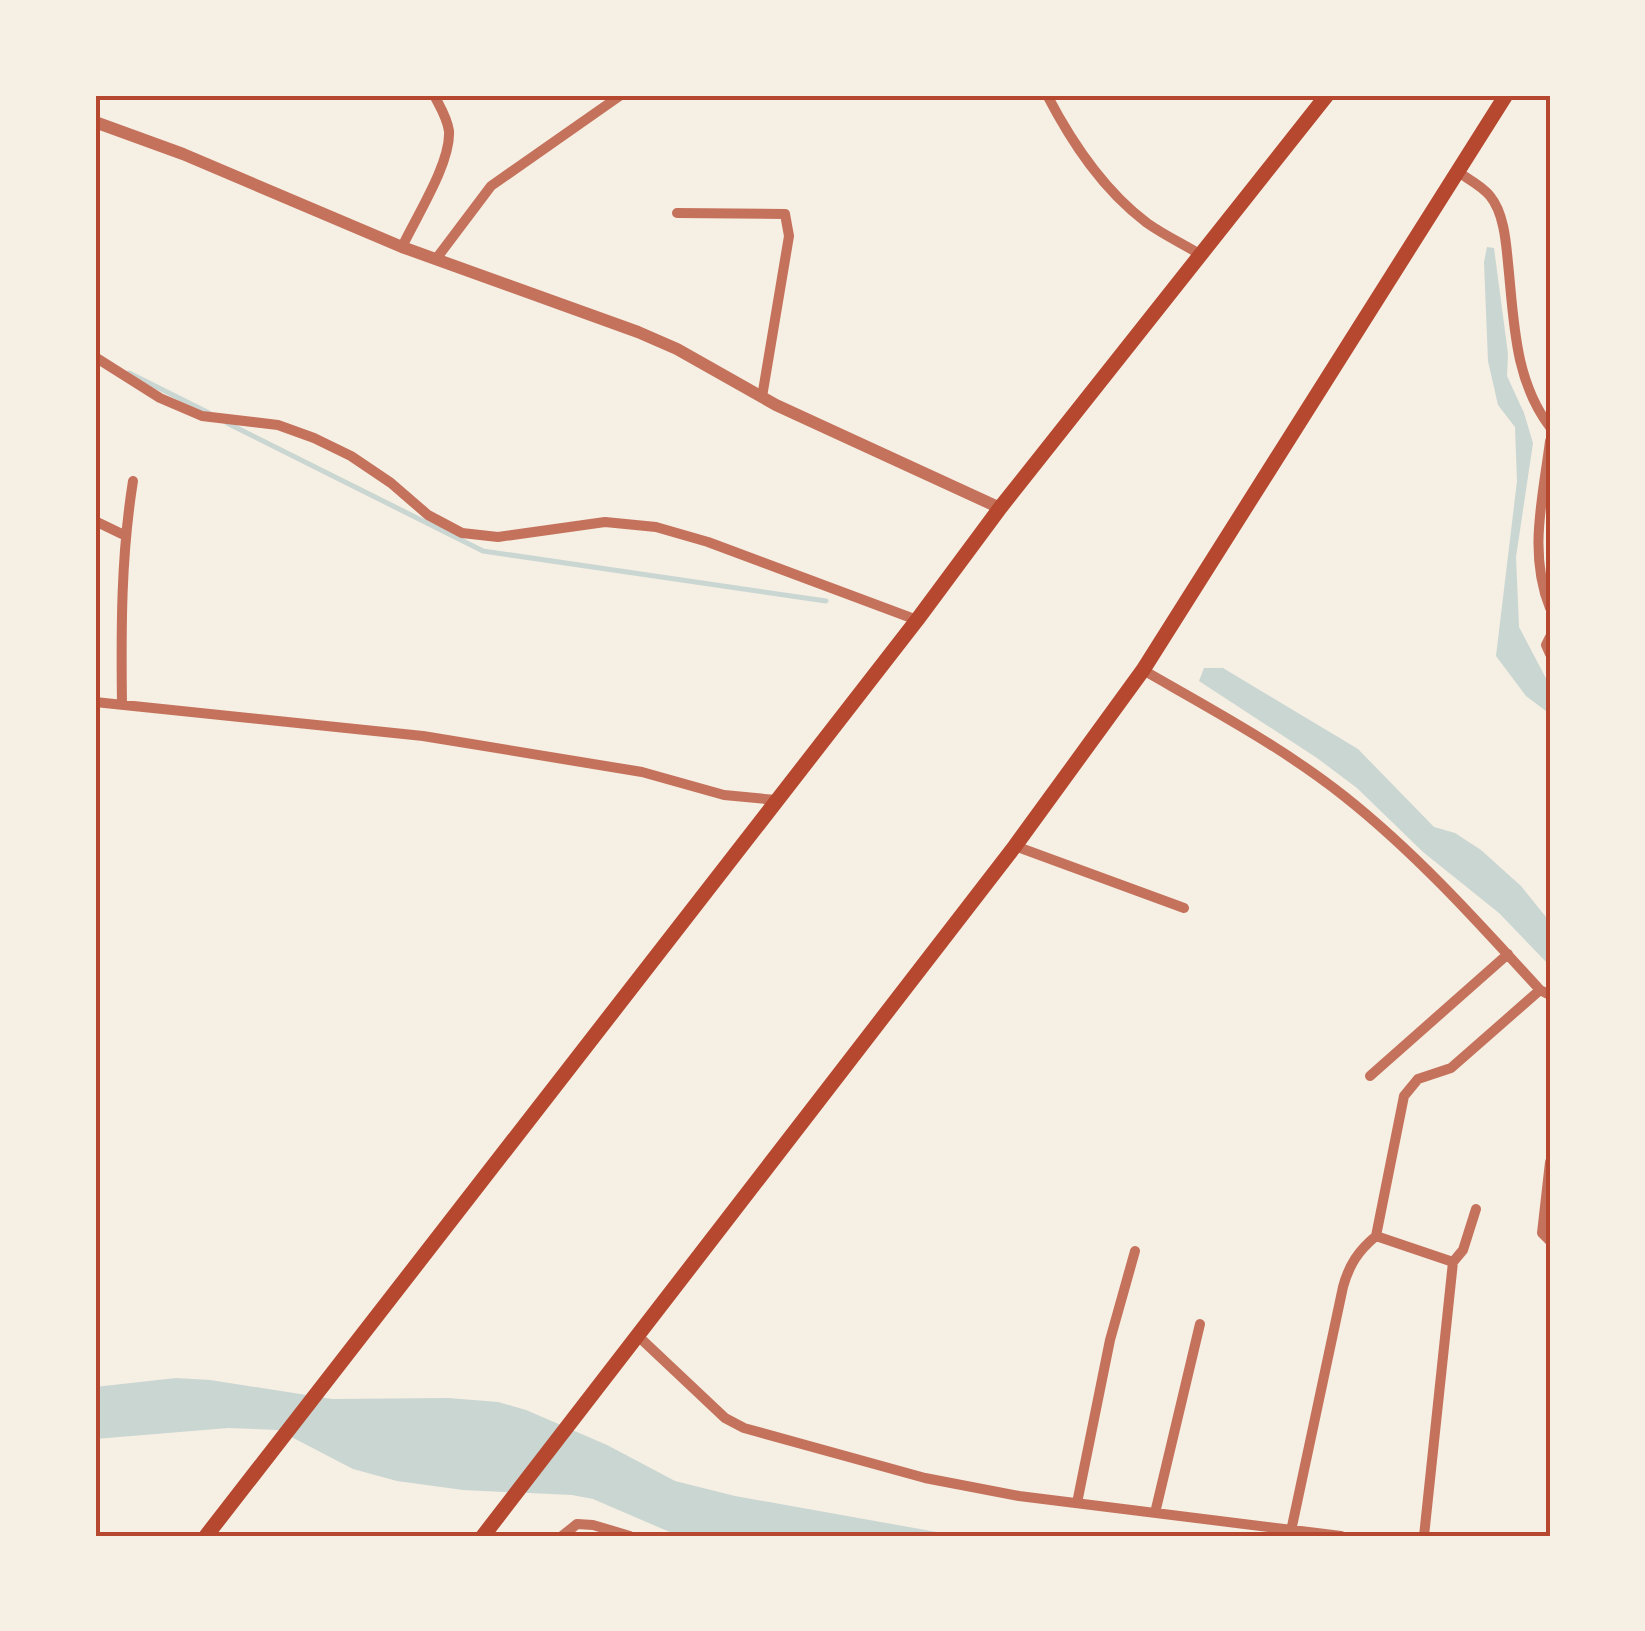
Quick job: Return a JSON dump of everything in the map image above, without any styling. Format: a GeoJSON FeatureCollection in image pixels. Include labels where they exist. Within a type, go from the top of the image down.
{"type":"FeatureCollection","features":[{"type":"Feature","properties":{"kind":"highway"},"geometry":{"type":"LineString","coordinates":[[206,1536],[1000,508],[1327,95]]}},
{"type":"Feature","properties":{"kind":"highway"},"geometry":{"type":"LineString","coordinates":[[483,1536],[1014,846],[1143,670],[1506,95]]}},
{"type":"Feature","properties":{"kind":"street"},"geometry":{"type":"LineString","coordinates":[[402,246],[442,162],[449,134],[446,116],[434,95]]}},
{"type":"Feature","properties":{"kind":"street"},"geometry":{"type":"LineString","coordinates":[[436,259],[491,186],[620,95]]}},
{"type":"Feature","properties":{"kind":"street"},"geometry":{"type":"LineString","coordinates":[[1046,95],[1110,192],[1148,224],[1201,255]]}},
{"type":"Feature","properties":{"kind":"street"},"geometry":{"type":"LineString","coordinates":[[95,122],[183,154],[402,246],[677,348],[762,398],[1000,508]]}},
{"type":"Feature","properties":{"kind":"street"},"geometry":{"type":"LineString","coordinates":[[1458,172],[1490,196],[1500,217],[1520,366],[1535,408],[1550,428]]}},
{"type":"Feature","properties":{"kind":"street"},"geometry":{"type":"LineString","coordinates":[[677,213],[786,214],[789,236],[762,398]]}},
{"type":"Feature","properties":{"kind":"street"},"geometry":{"type":"LineString","coordinates":[[95,358],[160,398],[202,416],[278,425],[314,438],[351,456],[428,515],[462,532],[498,537],[606,522],[656,526],[917,620]]}},
{"type":"Feature","properties":{"kind":"street"},"geometry":{"type":"LineString","coordinates":[[1550,441],[1536,553],[1541,585],[1550,608]]}},
{"type":"Feature","properties":{"kind":"street"},"geometry":{"type":"LineString","coordinates":[[122,705],[120,605],[124,535],[134,481]]}},
{"type":"Feature","properties":{"kind":"street"},"geometry":{"type":"LineString","coordinates":[[95,522],[124,535]]}},
{"type":"Feature","properties":{"kind":"street"},"geometry":{"type":"LineString","coordinates":[[1550,638],[1546,645],[1550,654]]}},
{"type":"Feature","properties":{"kind":"street"},"geometry":{"type":"LineString","coordinates":[[1143,670],[1259,737],[1344,796],[1443,886],[1545,992],[1451,1068],[1418,1079],[1404,1096],[1376,1236],[1361,1248],[1348,1268],[1291,1531]]}},
{"type":"Feature","properties":{"kind":"street"},"geometry":{"type":"LineString","coordinates":[[95,702],[423,736],[642,772],[724,795],[776,800]]}},
{"type":"Feature","properties":{"kind":"street"},"geometry":{"type":"LineString","coordinates":[[1014,846],[1184,908]]}},
{"type":"Feature","properties":{"kind":"street"},"geometry":{"type":"LineString","coordinates":[[1370,1076],[1508,954]]}},
{"type":"Feature","properties":{"kind":"street"},"geometry":{"type":"LineString","coordinates":[[1550,1162],[1542,1232],[1550,1242]]}},
{"type":"Feature","properties":{"kind":"street"},"geometry":{"type":"LineString","coordinates":[[1424,1536],[1454,1262],[1463,1250],[1476,1208]]}},
{"type":"Feature","properties":{"kind":"street"},"geometry":{"type":"LineString","coordinates":[[1376,1236],[1454,1262]]}},
{"type":"Feature","properties":{"kind":"street"},"geometry":{"type":"LineString","coordinates":[[1076,1503],[1110,1340],[1135,1251]]}},
{"type":"Feature","properties":{"kind":"street"},"geometry":{"type":"LineString","coordinates":[[1155,1513],[1200,1324]]}},
{"type":"Feature","properties":{"kind":"street"},"geometry":{"type":"LineString","coordinates":[[638,1336],[725,1418],[744,1428],[925,1478],[1076,1503],[1342,1536]]}},
{"type":"Feature","properties":{"kind":"street"},"geometry":{"type":"LineString","coordinates":[[562,1536],[577,1524],[630,1536]]}},
{"type":"Feature","properties":{"kind":"shaded area"},"geometry":{"type":"Polygon","coordinates":[[[1487,247],[1494,248],[1508,354],[1507,376],[1533,443],[1516,557],[1519,627],[1550,686],[1550,714],[1526,696],[1496,656],[1517,481],[1515,427],[1498,405],[1488,361],[1484,262],[1487,247]]]}},
{"type":"Feature","properties":{"kind":"shaded area"},"geometry":{"type":"Polygon","coordinates":[[[1204,668],[1223,668],[1358,749],[1434,827],[1455,833],[1481,850],[1521,886],[1550,922],[1550,966],[1499,913],[1423,852],[1357,788],[1199,681],[1204,668]]]}},
{"type":"Feature","properties":{"kind":"shaded area"},"geometry":{"type":"Polygon","coordinates":[[[176,1378],[332,1399],[448,1398],[498,1402],[607,1445],[675,1481],[735,1496],[959,1536],[679,1536],[593,1499],[397,1481],[353,1469],[278,1430],[228,1428],[95,1439],[95,1387],[176,1378]]]}},
{"type":"Feature","properties":{"kind":"waterway"},"geometry":{"type":"LineString","coordinates":[[129,373],[209,413]]}},
{"type":"Feature","properties":{"kind":"waterway"},"geometry":{"type":"LineString","coordinates":[[227,423],[483,551],[826,601]]}}]}
